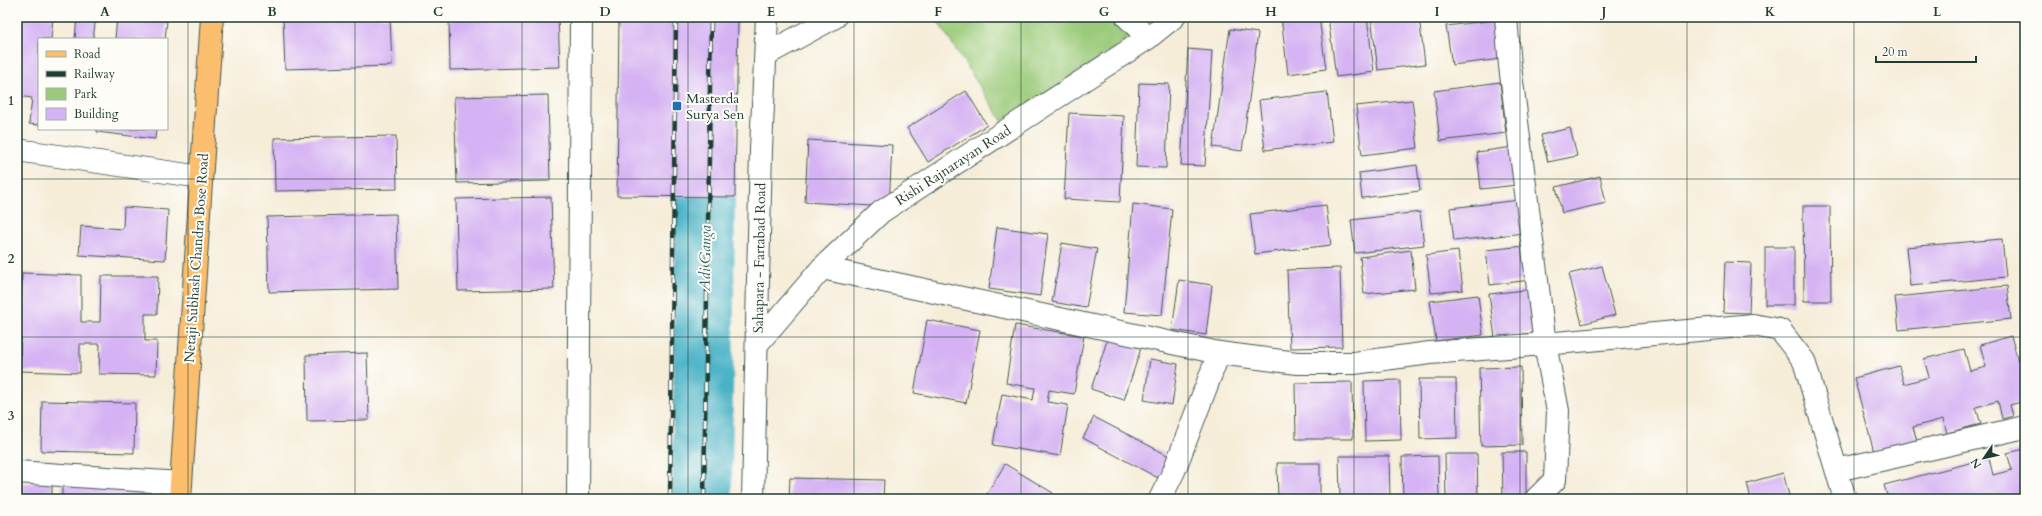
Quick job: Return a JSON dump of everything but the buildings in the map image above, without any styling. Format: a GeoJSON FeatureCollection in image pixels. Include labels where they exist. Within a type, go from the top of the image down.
{"type":"FeatureCollection","features":[{"type":"Feature","properties":{"kind":"main road","name":"Netaji Subhash Chandra Bose Road"},"geometry":{"type":"LineString","coordinates":[[181,491],[212,17]]}},
{"type":"Feature","properties":{"kind":"street"},"geometry":{"type":"LineString","coordinates":[[578,499],[581,17]]}},
{"type":"Feature","properties":{"kind":"street","name":"Sahapara - Fartabad Road"},"geometry":{"type":"LineString","coordinates":[[753,499],[758,343],[761,149],[767,17]]}},
{"type":"Feature","properties":{"kind":"street"},"geometry":{"type":"LineString","coordinates":[[766,54],[835,17]]}},
{"type":"Feature","properties":{"kind":"street"},"geometry":{"type":"LineString","coordinates":[[1127,17],[1148,38]]}},
{"type":"Feature","properties":{"kind":"street","name":"Rishi Rajnarayan Road"},"geometry":{"type":"LineString","coordinates":[[758,343],[822,268],[881,212],[1148,38],[1174,17]]}},
{"type":"Feature","properties":{"kind":"street"},"geometry":{"type":"LineString","coordinates":[[1506,17],[1510,66],[1545,344],[1558,412],[1555,480],[1536,499]]}},
{"type":"Feature","properties":{"kind":"street"},"geometry":{"type":"LineString","coordinates":[[17,150],[201,177]]}},
{"type":"Feature","properties":{"kind":"street"},"geometry":{"type":"LineString","coordinates":[[822,268],[1219,352],[1297,363],[1354,364],[1430,353],[1753,325],[1780,330],[1804,361],[1845,499]]}},
{"type":"Feature","properties":{"kind":"street"},"geometry":{"type":"LineString","coordinates":[[1160,499],[1174,471],[1219,352]]}},
{"type":"Feature","properties":{"kind":"street"},"geometry":{"type":"LineString","coordinates":[[1837,470],[2025,427]]}},
{"type":"Feature","properties":{"kind":"street"},"geometry":{"type":"LineString","coordinates":[[17,472],[181,491]]}},
{"type":"Feature","properties":{"kind":"green space"},"geometry":{"type":"Polygon","coordinates":[[[935,17],[1126,17],[1137,33],[1002,121],[935,17]]]}},
{"type":"Feature","properties":{"kind":"waterway","name":"Adi Ganga"},"geometry":{"type":"LineString","coordinates":[[702,499],[707,17]]}},
{"type":"Feature","properties":{"kind":"railway"},"geometry":{"type":"LineString","coordinates":[[670,499],[676,17]]}},
{"type":"Feature","properties":{"kind":"railway"},"geometry":{"type":"LineString","coordinates":[[704,499],[711,17]]}},
{"type":"Feature","properties":{"kind":"place","name":"Masterda Surya Sen"},"geometry":{"type":"Point","coordinates":[677,106]}}]}
